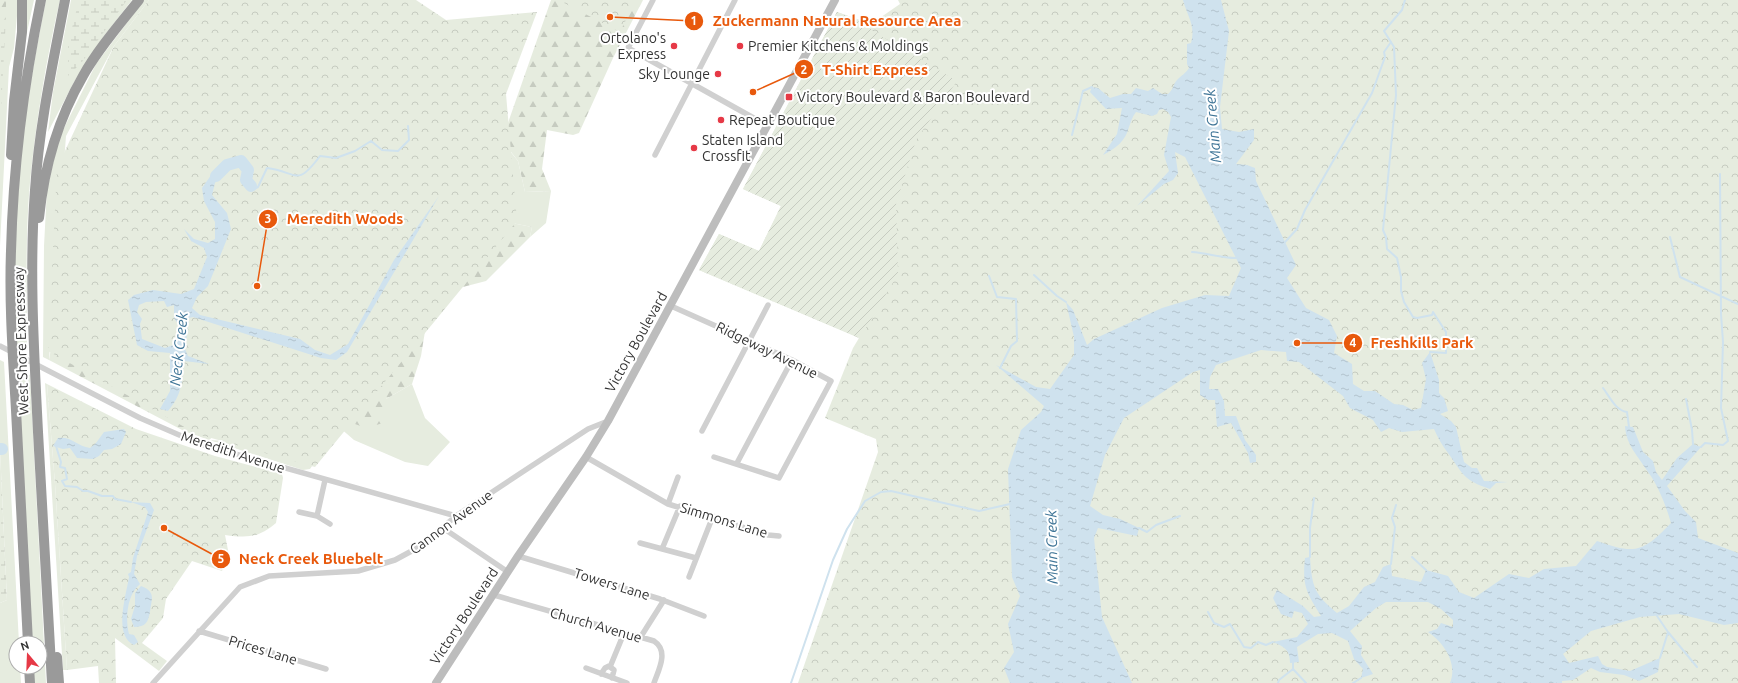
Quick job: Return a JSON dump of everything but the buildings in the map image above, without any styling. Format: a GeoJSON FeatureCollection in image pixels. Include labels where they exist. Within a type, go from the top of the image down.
{"type":"FeatureCollection","features":[{"type":"Feature","properties":{"kind":"highway"},"geometry":{"type":"LineString","coordinates":[[10,252],[9,190],[14,101],[22,32],[22,0]]}},
{"type":"Feature","properties":{"kind":"highway","name":"West Shore Expressway"},"geometry":{"type":"LineString","coordinates":[[28,635],[11,321],[10,252],[20,124],[31,51],[42,0]]}},
{"type":"Feature","properties":{"kind":"highway","name":"West Shore Expressway"},"geometry":{"type":"LineString","coordinates":[[52,683],[32,311],[35,190],[41,123],[65,0]]}},
{"type":"Feature","properties":{"kind":"highway"},"geometry":{"type":"LineString","coordinates":[[32,311],[40,211],[45,177],[66,106],[83,75],[139,0]]}},
{"type":"Feature","properties":{"kind":"highway"},"geometry":{"type":"LineString","coordinates":[[38,429],[59,683]]}},
{"type":"Feature","properties":{"kind":"main road","name":"Victory Boulevard"},"geometry":{"type":"LineString","coordinates":[[436,683],[518,556],[586,458],[608,421],[835,0]]}},
{"type":"Feature","properties":{"kind":"street"},"geometry":{"type":"LineString","coordinates":[[653,0],[628,48],[692,82],[768,126]]}},
{"type":"Feature","properties":{"kind":"street"},"geometry":{"type":"LineString","coordinates":[[655,155],[735,0]]}},
{"type":"Feature","properties":{"kind":"street"},"geometry":{"type":"LineString","coordinates":[[702,431],[768,305]]}},
{"type":"Feature","properties":{"kind":"street","name":"Ridgeway Avenue"},"geometry":{"type":"LineString","coordinates":[[671,306],[792,360],[831,381],[779,478],[737,463],[714,457]]}},
{"type":"Feature","properties":{"kind":"street","name":"Meredith Avenue"},"geometry":{"type":"LineString","coordinates":[[0,346],[140,418],[200,444],[456,516]]}},
{"type":"Feature","properties":{"kind":"street"},"geometry":{"type":"LineString","coordinates":[[737,463],[792,360]]}},
{"type":"Feature","properties":{"kind":"street","name":"Cannon Avenue"},"geometry":{"type":"LineString","coordinates":[[153,683],[235,592],[250,582],[269,576],[358,571],[375,567],[406,554],[431,539],[456,516],[588,429],[608,421]]}},
{"type":"Feature","properties":{"kind":"street","name":"Simmons Lane"},"geometry":{"type":"LineString","coordinates":[[586,458],[668,504],[713,516],[768,535],[779,536]]}},
{"type":"Feature","properties":{"kind":"street","name":"Simmons Lane"},"geometry":{"type":"LineString","coordinates":[[668,504],[678,477]]}},
{"type":"Feature","properties":{"kind":"street"},"geometry":{"type":"LineString","coordinates":[[316,516],[326,480]]}},
{"type":"Feature","properties":{"kind":"street"},"geometry":{"type":"LineString","coordinates":[[662,549],[680,506]]}},
{"type":"Feature","properties":{"kind":"street"},"geometry":{"type":"LineString","coordinates":[[299,512],[316,516],[330,524]]}},
{"type":"Feature","properties":{"kind":"street"},"geometry":{"type":"LineString","coordinates":[[689,577],[713,516]]}},
{"type":"Feature","properties":{"kind":"street"},"geometry":{"type":"LineString","coordinates":[[442,528],[508,572]]}},
{"type":"Feature","properties":{"kind":"street"},"geometry":{"type":"LineString","coordinates":[[640,543],[696,558]]}},
{"type":"Feature","properties":{"kind":"street","name":"Towers Lane"},"geometry":{"type":"LineString","coordinates":[[518,556],[664,600],[704,616]]}},
{"type":"Feature","properties":{"kind":"street","name":"Church Avenue"},"geometry":{"type":"LineString","coordinates":[[494,595],[624,634],[654,641],[661,647],[663,657],[654,683]]}},
{"type":"Feature","properties":{"kind":"street"},"geometry":{"type":"LineString","coordinates":[[640,638],[664,600]]}},
{"type":"Feature","properties":{"kind":"street","name":"Prices Lane"},"geometry":{"type":"LineString","coordinates":[[199,631],[326,669]]}},
{"type":"Feature","properties":{"kind":"street"},"geometry":{"type":"LineString","coordinates":[[601,674],[605,668],[610,667],[624,634]]}},
{"type":"Feature","properties":{"kind":"street"},"geometry":{"type":"LineString","coordinates":[[610,667],[614,672],[612,678]]}},
{"type":"Feature","properties":{"kind":"street"},"geometry":{"type":"LineString","coordinates":[[586,668],[627,683]]}},
{"type":"Feature","properties":{"kind":"green space"},"geometry":{"type":"Polygon","coordinates":[[[0,0],[17,0],[18,5],[14,48],[9,67],[0,246],[0,0]]]}},
{"type":"Feature","properties":{"kind":"green space"},"geometry":{"type":"Polygon","coordinates":[[[0,0],[6,0],[6,17],[0,25],[0,0]]]}},
{"type":"Feature","properties":{"kind":"green space"},"geometry":{"type":"Polygon","coordinates":[[[23,0],[34,0],[24,46],[23,0]]]}},
{"type":"Feature","properties":{"kind":"green space"},"geometry":{"type":"Polygon","coordinates":[[[46,0],[60,0],[42,91],[35,136],[28,203],[27,349],[17,344],[15,264],[16,203],[26,114],[46,0]]]}},
{"type":"Feature","properties":{"kind":"green space"},"geometry":{"type":"Polygon","coordinates":[[[71,0],[132,0],[104,36],[74,82],[48,132],[53,92],[71,0]]]}},
{"type":"Feature","properties":{"kind":"green space"},"geometry":{"type":"Polygon","coordinates":[[[79,0],[105,0],[112,3],[108,0],[127,0],[82,62],[68,76],[68,44],[79,0]]]}},
{"type":"Feature","properties":{"kind":"green space"},"geometry":{"type":"Polygon","coordinates":[[[144,0],[149,0],[114,46],[66,136],[49,360],[43,357],[44,246],[47,189],[59,138],[96,64],[144,0]]]}},
{"type":"Feature","properties":{"kind":"green space"},"geometry":{"type":"Polygon","coordinates":[[[149,0],[416,0],[446,20],[537,12],[506,94],[517,221],[315,467],[197,434],[48,351],[57,168],[114,46],[149,0]]]}},
{"type":"Feature","properties":{"kind":"green space"},"geometry":{"type":"Polygon","coordinates":[[[551,0],[643,0],[613,58],[579,133],[573,135],[547,130],[542,169],[551,191],[525,192],[518,161],[502,140],[551,0]]]}},
{"type":"Feature","properties":{"kind":"green space"},"geometry":{"type":"Polygon","coordinates":[[[565,0],[636,0],[620,32],[564,3],[565,0]]]}},
{"type":"Feature","properties":{"kind":"green space"},"geometry":{"type":"Polygon","coordinates":[[[898,0],[1738,0],[1738,683],[798,683],[878,452],[876,439],[825,418],[853,348],[859,338],[699,270],[719,234],[759,251],[781,206],[743,189],[837,12],[871,24],[900,4],[898,0]]]}},
{"type":"Feature","properties":{"kind":"green space"},"geometry":{"type":"Polygon","coordinates":[[[837,12],[871,24],[871,30],[957,81],[916,140],[896,204],[898,274],[860,338],[699,270],[719,234],[759,251],[781,206],[743,189],[837,12]]]}},
{"type":"Feature","properties":{"kind":"green space"},"geometry":{"type":"Polygon","coordinates":[[[6,17],[0,129],[0,25],[6,17]]]}},
{"type":"Feature","properties":{"kind":"green space"},"geometry":{"type":"Polygon","coordinates":[[[501,140],[518,161],[525,192],[551,191],[546,223],[530,237],[532,227],[501,221],[501,140]]]}},
{"type":"Feature","properties":{"kind":"green space"},"geometry":{"type":"Polygon","coordinates":[[[501,221],[532,227],[530,237],[486,281],[459,288],[426,325],[421,356],[412,384],[386,399],[383,423],[366,428],[344,420],[501,221]]]}},
{"type":"Feature","properties":{"kind":"green space"},"geometry":{"type":"Polygon","coordinates":[[[51,348],[215,435],[209,440],[184,431],[49,360],[51,348]]]}},
{"type":"Feature","properties":{"kind":"green space"},"geometry":{"type":"Polygon","coordinates":[[[0,360],[4,362],[19,635],[8,635],[8,675],[20,675],[21,683],[0,683],[0,603],[7,600],[0,450],[0,360]]]}},
{"type":"Feature","properties":{"kind":"green space"},"geometry":{"type":"Polygon","coordinates":[[[16,368],[30,375],[44,635],[31,635],[16,368]]]}},
{"type":"Feature","properties":{"kind":"green space"},"geometry":{"type":"Polygon","coordinates":[[[45,383],[47,384],[55,484],[67,670],[63,670],[45,383]]]}},
{"type":"Feature","properties":{"kind":"green space"},"geometry":{"type":"Polygon","coordinates":[[[47,384],[136,429],[215,456],[282,474],[283,478],[276,523],[264,532],[252,536],[225,535],[229,555],[222,571],[192,561],[166,599],[163,618],[142,643],[167,661],[159,671],[115,638],[116,683],[99,683],[98,666],[67,670],[47,384]]]}},
{"type":"Feature","properties":{"kind":"green space"},"geometry":{"type":"Polygon","coordinates":[[[412,384],[425,418],[450,442],[428,466],[405,462],[354,440],[339,427],[310,469],[303,470],[209,440],[279,444],[386,399],[412,384]]]}},
{"type":"Feature","properties":{"kind":"green space"},"geometry":{"type":"Polygon","coordinates":[[[0,450],[7,600],[0,603],[0,450]]]}},
{"type":"Feature","properties":{"kind":"green space"},"geometry":{"type":"Polygon","coordinates":[[[33,675],[46,675],[46,683],[33,683],[33,675]]]}},
{"type":"Feature","properties":{"kind":"water","name":"Main Creek"},"geometry":{"type":"Polygon","coordinates":[[[1183,0],[1221,0],[1229,31],[1220,107],[1222,129],[1239,132],[1254,129],[1254,140],[1236,164],[1247,165],[1255,168],[1256,181],[1296,265],[1287,278],[1306,308],[1329,320],[1337,336],[1334,353],[1352,364],[1353,384],[1364,391],[1375,391],[1394,404],[1403,405],[1413,410],[1421,408],[1426,379],[1422,363],[1430,352],[1439,380],[1439,393],[1444,398],[1448,411],[1440,414],[1451,421],[1456,427],[1464,462],[1472,468],[1477,468],[1484,481],[1508,482],[1496,483],[1490,489],[1474,483],[1464,476],[1442,444],[1434,429],[1402,432],[1389,428],[1381,432],[1373,420],[1350,408],[1343,396],[1299,362],[1287,361],[1286,352],[1261,350],[1216,365],[1210,377],[1209,389],[1218,389],[1224,401],[1225,416],[1236,416],[1245,440],[1256,455],[1256,462],[1250,463],[1248,453],[1231,423],[1217,427],[1215,400],[1208,400],[1200,395],[1200,370],[1193,372],[1124,418],[1105,455],[1090,506],[1103,515],[1120,519],[1139,528],[1137,536],[1098,528],[1094,538],[1102,617],[1132,683],[1010,683],[1004,668],[1014,652],[1008,624],[1020,596],[1012,577],[1008,469],[1021,430],[1041,412],[1044,406],[996,365],[1036,387],[1050,389],[1074,355],[1074,337],[1066,302],[1073,310],[1087,345],[1094,339],[1162,308],[1205,295],[1229,296],[1241,268],[1185,157],[1175,152],[1178,173],[1173,180],[1164,184],[1137,206],[1169,171],[1164,155],[1171,117],[1168,112],[1163,109],[1159,110],[1157,114],[1152,116],[1136,112],[1122,141],[1116,147],[1103,155],[1117,134],[1122,108],[1106,109],[1090,92],[1092,87],[1098,88],[1110,98],[1123,94],[1131,94],[1136,88],[1148,91],[1153,88],[1162,94],[1168,94],[1177,80],[1189,68],[1187,64],[1187,44],[1191,43],[1192,26],[1183,0]]]}},
{"type":"Feature","properties":{"kind":"water"},"geometry":{"type":"Polygon","coordinates":[[[227,165],[215,183],[212,195],[227,213],[231,229],[208,286],[197,297],[192,308],[200,315],[300,339],[315,350],[330,355],[348,344],[394,260],[439,196],[347,352],[336,360],[321,358],[193,317],[189,318],[185,349],[188,356],[209,364],[184,361],[179,394],[168,411],[160,409],[170,391],[170,353],[148,351],[137,345],[128,300],[134,295],[153,290],[181,294],[194,289],[207,257],[204,248],[191,241],[184,229],[194,239],[208,243],[215,239],[215,222],[204,201],[202,188],[214,171],[227,165]],[[164,301],[146,302],[139,305],[137,312],[142,319],[140,324],[142,339],[165,348],[173,345],[178,335],[178,324],[174,318],[174,305],[167,307],[164,301]]]}},
{"type":"Feature","properties":{"kind":"water"},"geometry":{"type":"Polygon","coordinates":[[[1625,426],[1633,427],[1643,452],[1653,461],[1656,472],[1662,480],[1677,458],[1693,444],[1701,447],[1667,486],[1685,511],[1696,522],[1698,538],[1738,553],[1738,623],[1724,625],[1679,614],[1640,617],[1591,631],[1563,654],[1569,663],[1598,656],[1602,664],[1607,667],[1630,671],[1660,658],[1658,672],[1639,681],[1624,675],[1600,672],[1591,668],[1573,680],[1562,681],[1562,683],[1450,683],[1452,668],[1448,654],[1439,642],[1428,632],[1437,629],[1441,623],[1453,627],[1453,620],[1441,609],[1428,602],[1386,602],[1376,608],[1350,631],[1362,646],[1361,655],[1373,674],[1361,678],[1363,669],[1354,659],[1348,641],[1332,633],[1318,634],[1297,647],[1299,662],[1290,663],[1288,652],[1273,642],[1297,637],[1308,624],[1302,613],[1294,611],[1292,618],[1281,614],[1273,598],[1277,590],[1303,606],[1314,617],[1321,616],[1309,595],[1305,583],[1305,558],[1310,557],[1313,583],[1319,595],[1337,613],[1349,606],[1364,587],[1375,582],[1383,567],[1391,564],[1392,576],[1421,582],[1426,570],[1448,576],[1459,592],[1474,598],[1509,574],[1529,578],[1544,569],[1576,566],[1597,541],[1630,549],[1646,545],[1671,523],[1656,484],[1630,445],[1625,426]]]}},
{"type":"Feature","properties":{"kind":"water"},"geometry":{"type":"Polygon","coordinates":[[[124,429],[126,432],[121,444],[112,449],[104,450],[99,456],[93,459],[77,458],[70,448],[63,449],[53,446],[58,438],[67,438],[90,448],[96,443],[104,432],[124,429]]]}},
{"type":"Feature","properties":{"kind":"water"},"geometry":{"type":"Polygon","coordinates":[[[131,502],[150,503],[154,510],[137,556],[134,574],[140,584],[132,594],[128,607],[127,621],[129,634],[134,635],[138,642],[134,645],[128,640],[124,633],[122,614],[129,577],[128,574],[131,572],[133,558],[148,512],[145,507],[131,502]]]}},
{"type":"Feature","properties":{"kind":"water"},"geometry":{"type":"Polygon","coordinates":[[[141,586],[146,588],[151,594],[152,600],[150,612],[144,625],[134,627],[131,619],[135,606],[135,593],[141,586]]]}},
{"type":"Feature","properties":{"kind":"waterway"},"geometry":{"type":"LineString","coordinates":[[1405,0],[1402,10],[1384,31],[1394,47],[1396,95],[1383,230],[1386,237],[1387,249],[1397,258],[1401,277],[1401,291],[1404,302],[1413,317],[1417,318],[1432,315],[1433,312],[1446,332],[1446,353],[1430,352]]}},
{"type":"Feature","properties":{"kind":"waterway"},"geometry":{"type":"LineString","coordinates":[[1285,242],[1297,229],[1305,210],[1372,93],[1385,57],[1384,52],[1391,42]]}},
{"type":"Feature","properties":{"kind":"waterway"},"geometry":{"type":"LineString","coordinates":[[1072,135],[1083,91],[1092,87]]}},
{"type":"Feature","properties":{"kind":"waterway"},"geometry":{"type":"LineString","coordinates":[[251,186],[254,189],[258,187],[267,168],[296,176],[301,175],[306,172],[320,156],[336,158],[355,151],[371,141],[382,150],[398,151],[409,140],[408,126]]}},
{"type":"Feature","properties":{"kind":"waterway","name":"Neck Creek"},"geometry":{"type":"LineString","coordinates":[[216,176],[227,165],[241,161],[248,170],[246,180],[251,186]]}},
{"type":"Feature","properties":{"kind":"waterway"},"geometry":{"type":"LineString","coordinates":[[1701,447],[1705,443],[1723,445],[1728,441],[1721,408],[1723,342],[1721,314],[1720,174]]}},
{"type":"Feature","properties":{"kind":"waterway"},"geometry":{"type":"LineString","coordinates":[[1670,237],[1680,277],[1738,304]]}},
{"type":"Feature","properties":{"kind":"waterway"},"geometry":{"type":"LineString","coordinates":[[1192,252],[1236,258]]}},
{"type":"Feature","properties":{"kind":"waterway"},"geometry":{"type":"LineString","coordinates":[[1034,275],[1057,296],[1066,302]]}},
{"type":"Feature","properties":{"kind":"waterway"},"geometry":{"type":"LineString","coordinates":[[989,276],[997,297],[1016,299],[1017,341],[1011,346],[1000,368]]}},
{"type":"Feature","properties":{"kind":"waterway"},"geometry":{"type":"LineString","coordinates":[[1603,388],[1616,406],[1627,412],[1629,427]]}},
{"type":"Feature","properties":{"kind":"waterway"},"geometry":{"type":"LineString","coordinates":[[1686,399],[1693,444]]}},
{"type":"Feature","properties":{"kind":"waterway"},"geometry":{"type":"LineString","coordinates":[[56,446],[61,462],[60,467],[65,468],[67,479],[62,481],[65,486],[77,487],[83,491],[88,491],[102,496],[113,496],[115,499],[131,502]]}},
{"type":"Feature","properties":{"kind":"waterway"},"geometry":{"type":"LineString","coordinates":[[791,683],[833,560],[847,529],[865,501],[881,492],[891,491],[979,511],[1010,504]]}},
{"type":"Feature","properties":{"kind":"waterway"},"geometry":{"type":"LineString","coordinates":[[1310,557],[1310,528],[1314,498]]}},
{"type":"Feature","properties":{"kind":"waterway"},"geometry":{"type":"LineString","coordinates":[[1391,564],[1395,527],[1392,518],[1396,505]]}},
{"type":"Feature","properties":{"kind":"waterway"},"geometry":{"type":"LineString","coordinates":[[1139,528],[1147,532],[1156,525],[1180,516]]}},
{"type":"Feature","properties":{"kind":"waterway"},"geometry":{"type":"LineString","coordinates":[[1412,557],[1426,570]]}},
{"type":"Feature","properties":{"kind":"waterway"},"geometry":{"type":"LineString","coordinates":[[1208,612],[1214,623],[1224,627],[1230,624],[1244,647],[1251,648],[1258,642],[1266,645],[1273,642]]}},
{"type":"Feature","properties":{"kind":"waterway"},"geometry":{"type":"LineString","coordinates":[[1657,616],[1668,632],[1660,658]]}},
{"type":"Feature","properties":{"kind":"waterway"},"geometry":{"type":"LineString","coordinates":[[1668,632],[1697,667]]}},
{"type":"Feature","properties":{"kind":"waterway"},"geometry":{"type":"LineString","coordinates":[[1293,662],[1293,669],[1306,683]]}},
{"type":"Feature","properties":{"kind":"waterway"},"geometry":{"type":"LineString","coordinates":[[1278,683],[1279,680],[1293,669]]}},
{"type":"Feature","properties":{"kind":"waterway"},"geometry":{"type":"LineString","coordinates":[[1353,683],[1361,678]]}},
{"type":"Feature","properties":{"kind":"place","name":"Zuckermann Natural Resource Area"},"geometry":{"type":"Point","coordinates":[610,17]}},
{"type":"Feature","properties":{"kind":"place","name":"Ortolano's Express"},"geometry":{"type":"Point","coordinates":[674,46]}},
{"type":"Feature","properties":{"kind":"place","name":"Premier Kitchens & Moldings"},"geometry":{"type":"Point","coordinates":[740,46]}},
{"type":"Feature","properties":{"kind":"place","name":"Sky Lounge"},"geometry":{"type":"Point","coordinates":[718,74]}},
{"type":"Feature","properties":{"kind":"place","name":"T-Shirt Express"},"geometry":{"type":"Point","coordinates":[753,92]}},
{"type":"Feature","properties":{"kind":"place","name":"Victory Boulevard & Baron Boulevard"},"geometry":{"type":"Point","coordinates":[789,97]}},
{"type":"Feature","properties":{"kind":"place","name":"Repeat Boutique"},"geometry":{"type":"Point","coordinates":[721,120]}},
{"type":"Feature","properties":{"kind":"place","name":"Staten Island Crossfit"},"geometry":{"type":"Point","coordinates":[694,148]}},
{"type":"Feature","properties":{"kind":"place","name":"Meredith Woods"},"geometry":{"type":"Point","coordinates":[257,286]}},
{"type":"Feature","properties":{"kind":"place","name":"Freshkills Park"},"geometry":{"type":"Point","coordinates":[1297,343]}},
{"type":"Feature","properties":{"kind":"place","name":"Neck Creek Bluebelt"},"geometry":{"type":"Point","coordinates":[164,528]}}]}
